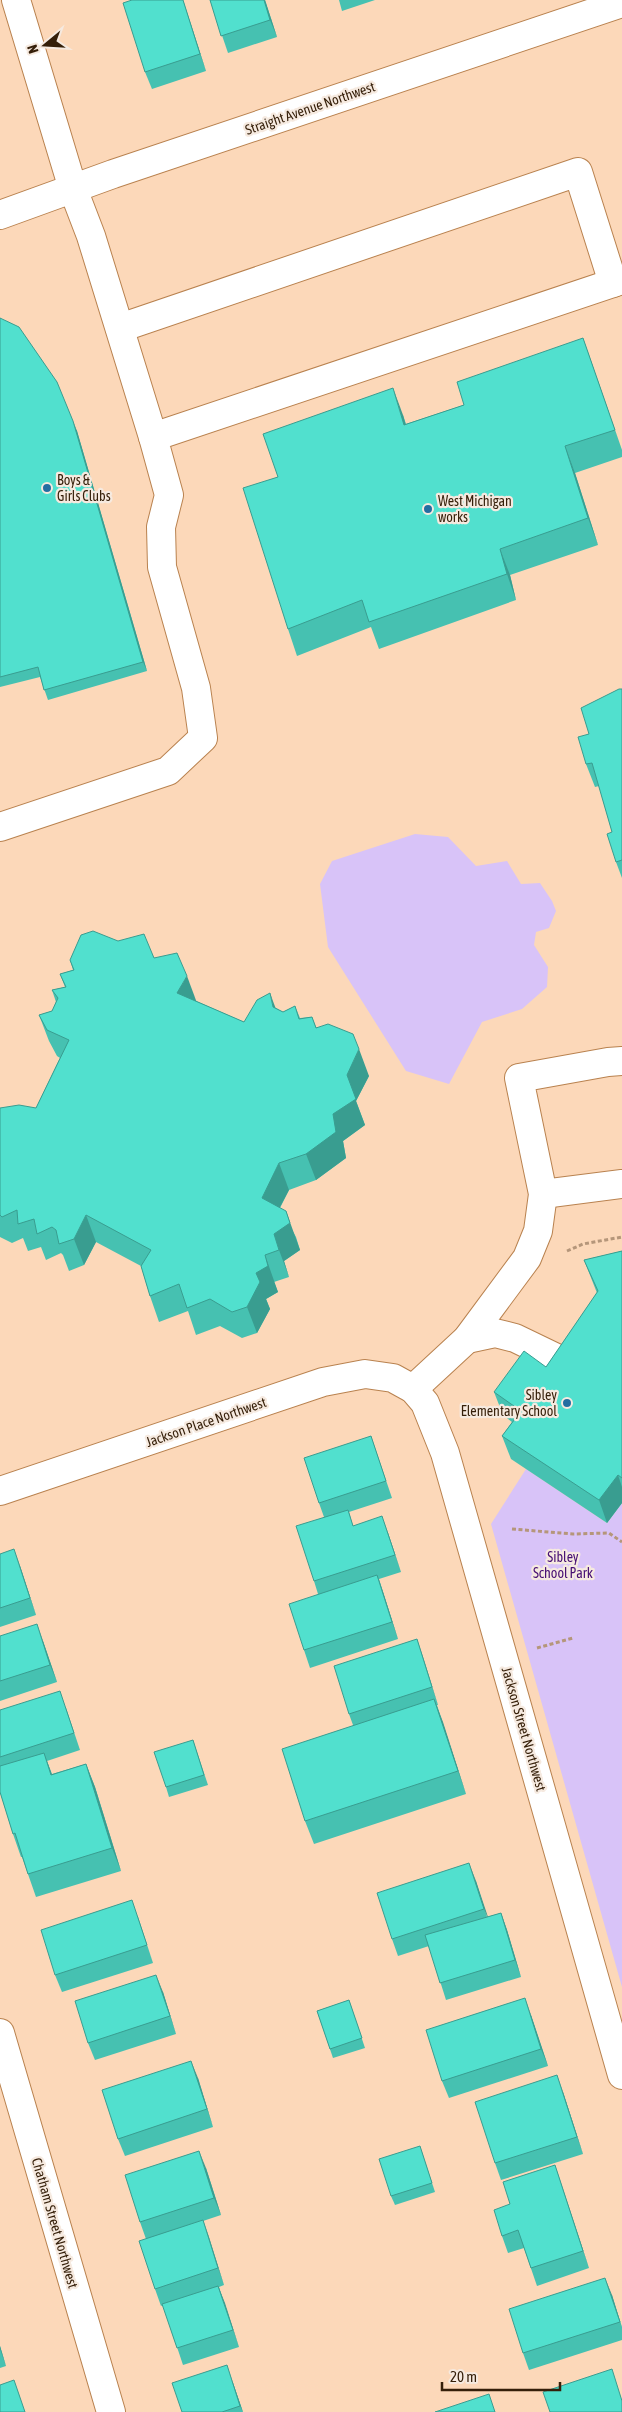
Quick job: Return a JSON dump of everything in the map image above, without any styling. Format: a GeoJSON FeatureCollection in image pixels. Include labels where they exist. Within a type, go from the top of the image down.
{"type":"FeatureCollection","features":[{"type":"Feature","properties":{"kind":"street"},"geometry":{"type":"LineString","coordinates":[[0,827],[168,771],[203,738],[196,688],[162,567],[161,527],[169,495],[120,328],[73,189],[16,0]]}},
{"type":"Feature","properties":{"kind":"street","name":"Straight Avenue Northwest"},"geometry":{"type":"LineString","coordinates":[[0,215],[622,3]]}},
{"type":"Feature","properties":{"kind":"street"},"geometry":{"type":"LineString","coordinates":[[120,328],[578,172],[618,282],[153,437]]}},
{"type":"Feature","properties":{"kind":"street"},"geometry":{"type":"LineString","coordinates":[[413,1389],[467,1339],[527,1258],[538,1231],[543,1194],[519,1078],[622,1061]]}},
{"type":"Feature","properties":{"kind":"street"},"geometry":{"type":"LineString","coordinates":[[543,1194],[622,1184]]}},
{"type":"Feature","properties":{"kind":"street"},"geometry":{"type":"LineString","coordinates":[[467,1339],[495,1334],[515,1338],[571,1365]]}},
{"type":"Feature","properties":{"kind":"street","name":"Jackson Place Northwest"},"geometry":{"type":"LineString","coordinates":[[0,1491],[323,1382],[366,1374],[393,1378],[413,1389]]}},
{"type":"Feature","properties":{"kind":"street","name":"Jackson Street Northwest"},"geometry":{"type":"LineString","coordinates":[[413,1389],[425,1403],[445,1453],[622,2075]]}},
{"type":"Feature","properties":{"kind":"street","name":"Chatham Street Northwest"},"geometry":{"type":"LineString","coordinates":[[0,2033],[110,2412]]}},
{"type":"Feature","properties":{"kind":"path"},"geometry":{"type":"LineString","coordinates":[[512,1529],[573,1534],[609,1533],[622,1542]]}},
{"type":"Feature","properties":{"kind":"path"},"geometry":{"type":"LineString","coordinates":[[545,1646],[572,1638]]}},
{"type":"Feature","properties":{"kind":"green space"},"geometry":{"type":"Polygon","coordinates":[[[415,834],[448,837],[476,866],[507,861],[521,884],[540,883],[556,911],[549,928],[536,932],[534,945],[548,967],[547,987],[522,1009],[482,1022],[449,1084],[406,1071],[328,947],[320,884],[332,861],[415,834]]]}},
{"type":"Feature","properties":{"kind":"green space","name":"Sibley School Park"},"geometry":{"type":"Polygon","coordinates":[[[526,1469],[607,1523],[622,1503],[622,1987],[491,1524],[526,1469]]]}},
{"type":"Feature","properties":{"kind":"building"},"geometry":{"type":"Polygon","coordinates":[[[132,0],[183,0],[200,54],[145,72],[123,3],[132,0]]]}},
{"type":"Feature","properties":{"kind":"building"},"geometry":{"type":"Polygon","coordinates":[[[210,0],[264,0],[270,20],[221,36],[210,0]]]}},
{"type":"Feature","properties":{"kind":"building","name":"Boys & Girls Clubs"},"geometry":{"type":"Polygon","coordinates":[[[0,318],[19,327],[57,382],[73,421],[143,662],[44,690],[38,667],[0,677],[0,318]]]}},
{"type":"Feature","properties":{"kind":"building","name":"West Michigan works"},"geometry":{"type":"Polygon","coordinates":[[[583,338],[615,430],[565,446],[588,518],[500,549],[507,574],[369,622],[362,600],[288,629],[243,488],[278,477],[263,434],[393,388],[404,425],[464,405],[457,382],[583,338]]]}},
{"type":"Feature","properties":{"kind":"building"},"geometry":{"type":"Polygon","coordinates":[[[622,689],[622,860],[616,862],[607,834],[612,832],[592,763],[586,764],[578,737],[589,734],[581,708],[622,689]]]}},
{"type":"Feature","properties":{"kind":"building"},"geometry":{"type":"Polygon","coordinates":[[[93,931],[118,941],[144,934],[154,958],[177,953],[187,976],[177,993],[244,1022],[257,1000],[270,993],[273,1007],[283,1012],[295,1006],[299,1019],[312,1017],[316,1028],[328,1024],[353,1034],[359,1049],[347,1075],[356,1099],[333,1114],[336,1132],[306,1154],[279,1163],[262,1198],[286,1211],[290,1223],[274,1234],[279,1250],[265,1255],[268,1266],[256,1273],[260,1282],[247,1307],[232,1312],[210,1299],[187,1308],[179,1284],[150,1296],[141,1266],[151,1250],[86,1215],[74,1239],[59,1244],[56,1230],[52,1227],[37,1234],[34,1219],[18,1224],[17,1210],[2,1217],[0,1215],[0,1108],[19,1105],[36,1108],[69,1040],[47,1030],[39,1015],[52,1011],[58,998],[52,990],[66,987],[60,974],[74,970],[70,960],[81,935],[93,931]]]}},
{"type":"Feature","properties":{"kind":"building","name":"Sibley Elementary School"},"geometry":{"type":"Polygon","coordinates":[[[622,1251],[622,1478],[618,1475],[599,1500],[502,1436],[521,1411],[494,1392],[524,1351],[546,1367],[598,1291],[584,1260],[622,1251]]]}},
{"type":"Feature","properties":{"kind":"building"},"geometry":{"type":"Polygon","coordinates":[[[371,1436],[386,1481],[319,1503],[304,1458],[371,1436]]]}},
{"type":"Feature","properties":{"kind":"building"},"geometry":{"type":"Polygon","coordinates":[[[348,1510],[353,1526],[382,1516],[395,1555],[314,1581],[296,1526],[348,1510]]]}},
{"type":"Feature","properties":{"kind":"building"},"geometry":{"type":"Polygon","coordinates":[[[14,1549],[30,1598],[0,1608],[0,1554],[14,1549]]]}},
{"type":"Feature","properties":{"kind":"building"},"geometry":{"type":"Polygon","coordinates":[[[377,1575],[392,1622],[304,1650],[289,1604],[377,1575]]]}},
{"type":"Feature","properties":{"kind":"building"},"geometry":{"type":"Polygon","coordinates":[[[37,1624],[50,1665],[0,1681],[0,1636],[37,1624]]]}},
{"type":"Feature","properties":{"kind":"building"},"geometry":{"type":"Polygon","coordinates":[[[417,1639],[432,1687],[349,1714],[334,1666],[417,1639]]]}},
{"type":"Feature","properties":{"kind":"building"},"geometry":{"type":"Polygon","coordinates":[[[60,1691],[74,1733],[0,1757],[0,1710],[60,1691]]]}},
{"type":"Feature","properties":{"kind":"building"},"geometry":{"type":"Polygon","coordinates":[[[434,1699],[458,1771],[305,1821],[282,1749],[434,1699]]]}},
{"type":"Feature","properties":{"kind":"building"},"geometry":{"type":"Polygon","coordinates":[[[193,1740],[204,1775],[166,1787],[154,1752],[193,1740]]]}},
{"type":"Feature","properties":{"kind":"building"},"geometry":{"type":"Polygon","coordinates":[[[44,1753],[51,1775],[86,1764],[112,1848],[28,1874],[0,1792],[0,1766],[44,1753]]]}},
{"type":"Feature","properties":{"kind":"building"},"geometry":{"type":"Polygon","coordinates":[[[469,1863],[484,1909],[392,1939],[377,1893],[469,1863]]]}},
{"type":"Feature","properties":{"kind":"building"},"geometry":{"type":"Polygon","coordinates":[[[132,1900],[147,1945],[55,1975],[41,1930],[132,1900]]]}},
{"type":"Feature","properties":{"kind":"building"},"geometry":{"type":"Polygon","coordinates":[[[501,1913],[515,1960],[440,1983],[425,1935],[501,1913]]]}},
{"type":"Feature","properties":{"kind":"building"},"geometry":{"type":"Polygon","coordinates":[[[156,1975],[170,2016],[88,2043],[75,2001],[156,1975]]]}},
{"type":"Feature","properties":{"kind":"building"},"geometry":{"type":"Polygon","coordinates":[[[525,1998],[541,2049],[442,2081],[426,2030],[525,1998]]]}},
{"type":"Feature","properties":{"kind":"building"},"geometry":{"type":"Polygon","coordinates":[[[349,2000],[362,2038],[330,2049],[317,2011],[349,2000]]]}},
{"type":"Feature","properties":{"kind":"building"},"geometry":{"type":"Polygon","coordinates":[[[191,2061],[207,2109],[118,2139],[102,2090],[191,2061]]]}},
{"type":"Feature","properties":{"kind":"building"},"geometry":{"type":"Polygon","coordinates":[[[557,2075],[577,2137],[495,2163],[475,2102],[557,2075]]]}},
{"type":"Feature","properties":{"kind":"building"},"geometry":{"type":"Polygon","coordinates":[[[420,2146],[432,2183],[391,2196],[379,2159],[420,2146]]]}},
{"type":"Feature","properties":{"kind":"building"},"geometry":{"type":"Polygon","coordinates":[[[199,2151],[214,2198],[140,2222],[125,2175],[199,2151]]]}},
{"type":"Feature","properties":{"kind":"building"},"geometry":{"type":"Polygon","coordinates":[[[555,2165],[583,2251],[531,2268],[518,2230],[502,2236],[494,2210],[510,2204],[503,2182],[555,2165]]]}},
{"type":"Feature","properties":{"kind":"building"},"geometry":{"type":"Polygon","coordinates":[[[203,2220],[218,2268],[155,2289],[139,2241],[203,2220]]]}},
{"type":"Feature","properties":{"kind":"building"},"geometry":{"type":"Polygon","coordinates":[[[605,2278],[620,2322],[523,2353],[509,2309],[605,2278]]]}},
{"type":"Feature","properties":{"kind":"building"},"geometry":{"type":"Polygon","coordinates":[[[218,2286],[233,2330],[177,2348],[162,2304],[218,2286]]]}},
{"type":"Feature","properties":{"kind":"building"},"geometry":{"type":"Polygon","coordinates":[[[227,2365],[240,2406],[222,2412],[182,2412],[172,2383],[227,2365]]]}},
{"type":"Feature","properties":{"kind":"building"},"geometry":{"type":"Polygon","coordinates":[[[612,2369],[622,2401],[622,2412],[550,2412],[543,2392],[612,2369]]]}},
{"type":"Feature","properties":{"kind":"building"},"geometry":{"type":"Polygon","coordinates":[[[14,2380],[25,2412],[0,2412],[0,2385],[14,2380]]]}},
{"type":"Feature","properties":{"kind":"building"},"geometry":{"type":"Polygon","coordinates":[[[489,2394],[495,2412],[435,2412],[489,2394]]]}},
{"type":"Feature","properties":{"kind":"place","name":"Boys & Girls Clubs"},"geometry":{"type":"Point","coordinates":[47,488]}},
{"type":"Feature","properties":{"kind":"place","name":"West Michigan works"},"geometry":{"type":"Point","coordinates":[428,509]}},
{"type":"Feature","properties":{"kind":"place","name":"Sibley Elementary School"},"geometry":{"type":"Point","coordinates":[567,1403]}}]}
